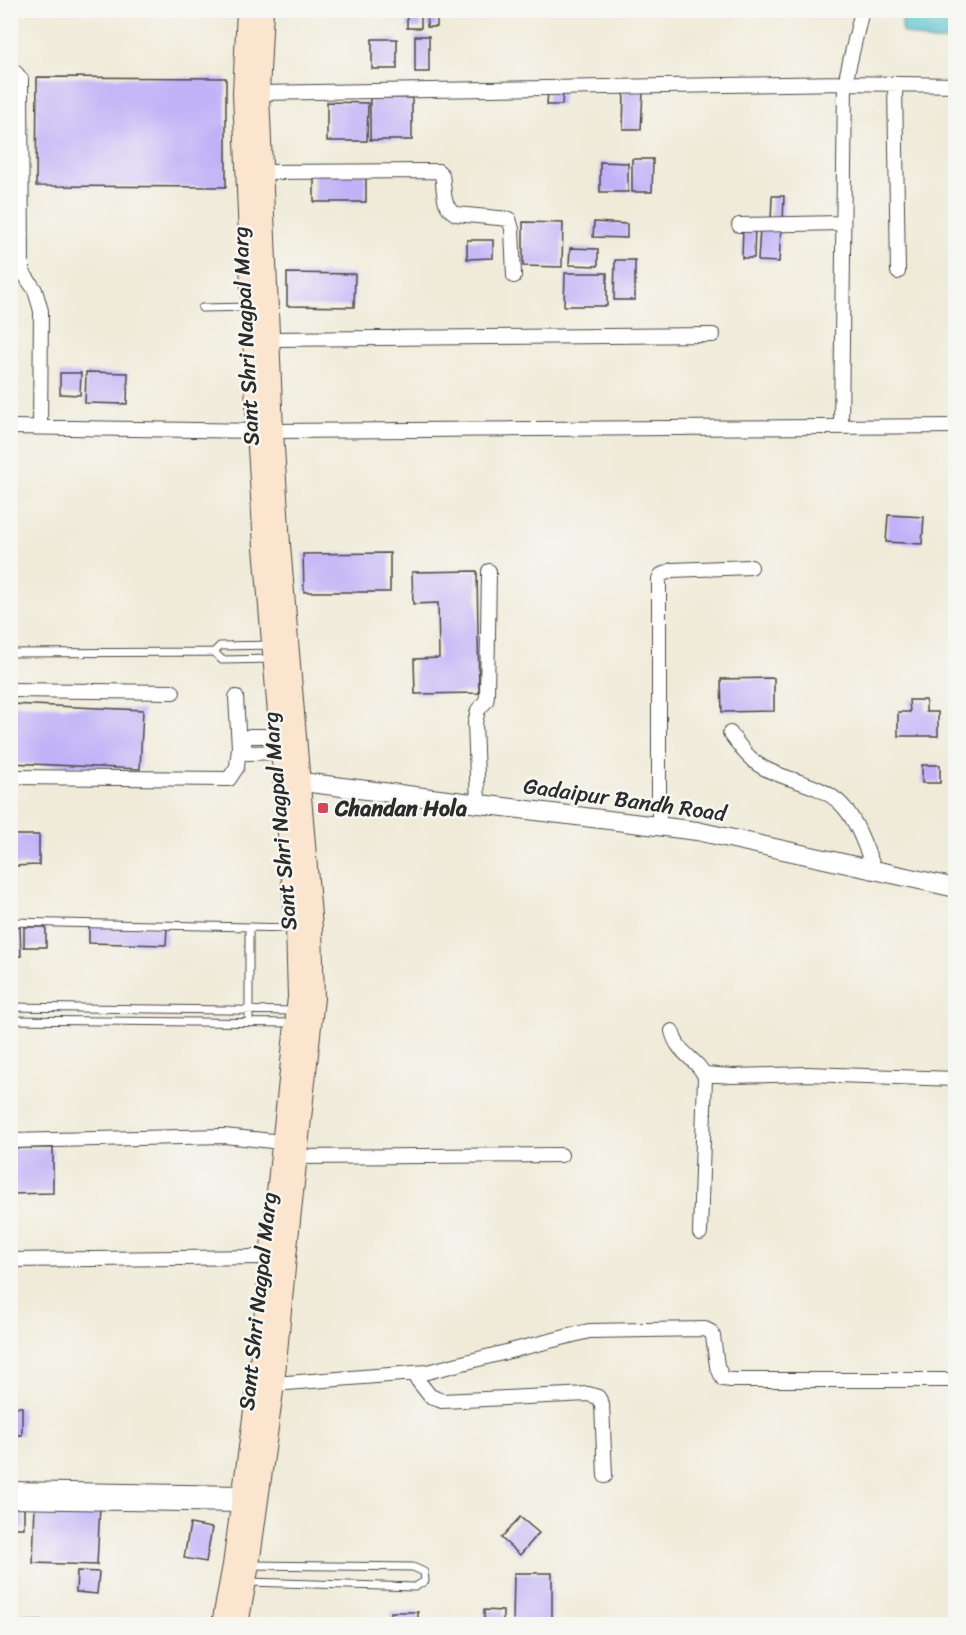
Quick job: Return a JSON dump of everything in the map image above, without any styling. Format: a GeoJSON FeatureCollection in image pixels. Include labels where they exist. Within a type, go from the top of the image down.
{"type":"FeatureCollection","features":[{"type":"Feature","properties":{"kind":"main road","name":"Sant Shri Nagpal Marg"},"geometry":{"type":"LineString","coordinates":[[238,1624],[274,1384],[296,1157],[312,1023],[314,981],[292,780],[265,431],[251,308],[243,93],[247,10]]}},
{"type":"Feature","properties":{"kind":"main road","name":"Sant Shri Nagpal Marg"},"geometry":{"type":"LineString","coordinates":[[222,1624],[259,1374],[297,1017],[298,972],[292,780],[281,744],[273,652],[265,431],[270,339],[259,93],[263,10]]}},
{"type":"Feature","properties":{"kind":"street"},"geometry":{"type":"LineString","coordinates":[[841,427],[845,83],[862,10]]}},
{"type":"Feature","properties":{"kind":"street"},"geometry":{"type":"LineString","coordinates":[[10,72],[20,76],[16,85],[21,264],[23,273],[35,290],[41,311],[40,427]]}},
{"type":"Feature","properties":{"kind":"street"},"geometry":{"type":"LineString","coordinates":[[259,93],[845,83],[956,85]]}},
{"type":"Feature","properties":{"kind":"street"},"geometry":{"type":"LineString","coordinates":[[896,84],[898,272]]}},
{"type":"Feature","properties":{"kind":"street"},"geometry":{"type":"LineString","coordinates":[[261,172],[438,171],[442,175],[444,197],[451,212],[509,219],[512,229],[514,276]]}},
{"type":"Feature","properties":{"kind":"street"},"geometry":{"type":"LineString","coordinates":[[739,225],[843,223]]}},
{"type":"Feature","properties":{"kind":"street"},"geometry":{"type":"LineString","coordinates":[[270,339],[713,335]]}},
{"type":"Feature","properties":{"kind":"street"},"geometry":{"type":"LineString","coordinates":[[10,427],[265,431],[956,426]]}},
{"type":"Feature","properties":{"kind":"street"},"geometry":{"type":"LineString","coordinates":[[659,826],[659,579],[661,575],[672,570],[751,567]]}},
{"type":"Feature","properties":{"kind":"street"},"geometry":{"type":"LineString","coordinates":[[478,803],[475,723],[478,710],[486,701],[487,695],[489,571]]}},
{"type":"Feature","properties":{"kind":"street"},"geometry":{"type":"LineString","coordinates":[[10,690],[173,692]]}},
{"type":"Feature","properties":{"kind":"street"},"geometry":{"type":"LineString","coordinates":[[10,777],[229,779],[237,767],[242,747],[236,697]]}},
{"type":"Feature","properties":{"kind":"street"},"geometry":{"type":"LineString","coordinates":[[730,733],[743,750],[761,766],[829,795],[840,803],[854,821],[875,870]]}},
{"type":"Feature","properties":{"kind":"street"},"geometry":{"type":"LineString","coordinates":[[242,747],[248,753],[281,744]]}},
{"type":"Feature","properties":{"kind":"street","name":"Gadaipur Bandh Road"},"geometry":{"type":"LineString","coordinates":[[292,780],[697,831],[956,888]]}},
{"type":"Feature","properties":{"kind":"street"},"geometry":{"type":"LineString","coordinates":[[672,1032],[681,1051],[700,1067],[704,1074],[704,1159],[700,1233]]}},
{"type":"Feature","properties":{"kind":"street"},"geometry":{"type":"LineString","coordinates":[[704,1074],[732,1076],[806,1074],[956,1079]]}},
{"type":"Feature","properties":{"kind":"street"},"geometry":{"type":"LineString","coordinates":[[10,1141],[224,1136],[282,1142]]}},
{"type":"Feature","properties":{"kind":"street"},"geometry":{"type":"LineString","coordinates":[[296,1157],[561,1155]]}},
{"type":"Feature","properties":{"kind":"street"},"geometry":{"type":"LineString","coordinates":[[10,1260],[270,1257]]}},
{"type":"Feature","properties":{"kind":"street"},"geometry":{"type":"LineString","coordinates":[[274,1384],[427,1372],[589,1331],[705,1329],[713,1336],[719,1373],[723,1378],[730,1380],[956,1380]]}},
{"type":"Feature","properties":{"kind":"street"},"geometry":{"type":"LineString","coordinates":[[412,1373],[430,1396],[442,1401],[588,1394],[598,1397],[602,1404],[605,1476]]}},
{"type":"Feature","properties":{"kind":"street"},"geometry":{"type":"LineString","coordinates":[[10,1489],[242,1499]]}},
{"type":"Feature","properties":{"kind":"street"},"geometry":{"type":"LineString","coordinates":[[10,1501],[242,1499]]}},
{"type":"Feature","properties":{"kind":"lane"},"geometry":{"type":"LineString","coordinates":[[202,308],[251,308]]}},
{"type":"Feature","properties":{"kind":"lane"},"geometry":{"type":"LineString","coordinates":[[954,517],[956,441]]}},
{"type":"Feature","properties":{"kind":"lane"},"geometry":{"type":"LineString","coordinates":[[10,653],[214,652],[220,646],[273,652]]}},
{"type":"Feature","properties":{"kind":"lane"},"geometry":{"type":"LineString","coordinates":[[214,652],[222,660],[273,652]]}},
{"type":"Feature","properties":{"kind":"lane"},"geometry":{"type":"LineString","coordinates":[[10,922],[296,928]]}},
{"type":"Feature","properties":{"kind":"lane"},"geometry":{"type":"LineString","coordinates":[[249,927],[249,1022]]}},
{"type":"Feature","properties":{"kind":"lane"},"geometry":{"type":"LineString","coordinates":[[10,1007],[249,1010],[297,1017]]}},
{"type":"Feature","properties":{"kind":"lane"},"geometry":{"type":"LineString","coordinates":[[10,1020],[249,1022],[297,1017]]}},
{"type":"Feature","properties":{"kind":"lane"},"geometry":{"type":"LineString","coordinates":[[413,1568],[423,1572],[425,1581],[415,1587],[247,1573],[413,1568]]}},
{"type":"Feature","properties":{"kind":"water"},"geometry":{"type":"Polygon","coordinates":[[[902,11],[955,11],[955,38],[936,41],[902,32],[902,11]]]}},
{"type":"Feature","properties":{"kind":"building"},"geometry":{"type":"Polygon","coordinates":[[[407,10],[421,10],[421,28],[407,28],[407,10]]]}},
{"type":"Feature","properties":{"kind":"building"},"geometry":{"type":"Polygon","coordinates":[[[427,10],[437,10],[437,27],[427,27],[427,10]]]}},
{"type":"Feature","properties":{"kind":"building"},"geometry":{"type":"Polygon","coordinates":[[[415,36],[429,36],[429,72],[415,72],[415,36]]]}},
{"type":"Feature","properties":{"kind":"building"},"geometry":{"type":"Polygon","coordinates":[[[372,39],[397,39],[397,69],[372,69],[372,39]]]}},
{"type":"Feature","properties":{"kind":"building"},"geometry":{"type":"Polygon","coordinates":[[[37,77],[226,78],[226,187],[36,186],[37,77]]]}},
{"type":"Feature","properties":{"kind":"building"},"geometry":{"type":"Polygon","coordinates":[[[548,90],[563,90],[562,105],[547,105],[548,90]]]}},
{"type":"Feature","properties":{"kind":"building"},"geometry":{"type":"Polygon","coordinates":[[[624,90],[643,92],[641,129],[623,129],[624,90]]]}},
{"type":"Feature","properties":{"kind":"building"},"geometry":{"type":"Polygon","coordinates":[[[10,94],[17,94],[21,281],[10,281],[10,94]]]}},
{"type":"Feature","properties":{"kind":"building"},"geometry":{"type":"Polygon","coordinates":[[[370,97],[412,98],[412,140],[370,140],[370,97]]]}},
{"type":"Feature","properties":{"kind":"building"},"geometry":{"type":"Polygon","coordinates":[[[327,102],[368,103],[367,141],[327,141],[327,102]]]}},
{"type":"Feature","properties":{"kind":"building"},"geometry":{"type":"Polygon","coordinates":[[[632,159],[653,159],[652,192],[632,192],[632,159]]]}},
{"type":"Feature","properties":{"kind":"building"},"geometry":{"type":"Polygon","coordinates":[[[600,162],[628,163],[628,192],[600,192],[600,162]]]}},
{"type":"Feature","properties":{"kind":"building"},"geometry":{"type":"Polygon","coordinates":[[[314,172],[366,172],[366,202],[314,202],[314,172]]]}},
{"type":"Feature","properties":{"kind":"building"},"geometry":{"type":"Polygon","coordinates":[[[772,196],[784,196],[783,223],[771,222],[772,196]]]}},
{"type":"Feature","properties":{"kind":"building"},"geometry":{"type":"Polygon","coordinates":[[[523,222],[563,223],[562,267],[523,266],[523,222]]]}},
{"type":"Feature","properties":{"kind":"building"},"geometry":{"type":"Polygon","coordinates":[[[594,222],[627,224],[627,238],[593,237],[594,222]]]}},
{"type":"Feature","properties":{"kind":"building"},"geometry":{"type":"Polygon","coordinates":[[[743,225],[755,226],[754,258],[742,258],[743,225]]]}},
{"type":"Feature","properties":{"kind":"building"},"geometry":{"type":"Polygon","coordinates":[[[760,227],[781,229],[779,262],[758,261],[760,227]]]}},
{"type":"Feature","properties":{"kind":"building"},"geometry":{"type":"Polygon","coordinates":[[[467,240],[493,240],[493,258],[467,259],[467,240]]]}},
{"type":"Feature","properties":{"kind":"building"},"geometry":{"type":"Polygon","coordinates":[[[570,248],[598,249],[598,266],[569,265],[570,248]]]}},
{"type":"Feature","properties":{"kind":"building"},"geometry":{"type":"Polygon","coordinates":[[[615,260],[635,260],[635,300],[614,300],[615,260]]]}},
{"type":"Feature","properties":{"kind":"building"},"geometry":{"type":"Polygon","coordinates":[[[287,273],[355,274],[354,307],[287,306],[287,273]]]}},
{"type":"Feature","properties":{"kind":"building"},"geometry":{"type":"Polygon","coordinates":[[[565,273],[607,273],[607,306],[564,306],[565,273]]]}},
{"type":"Feature","properties":{"kind":"building"},"geometry":{"type":"Polygon","coordinates":[[[86,372],[128,373],[127,404],[85,403],[86,372]]]}},
{"type":"Feature","properties":{"kind":"building"},"geometry":{"type":"Polygon","coordinates":[[[60,373],[81,373],[80,395],[60,394],[60,373]]]}},
{"type":"Feature","properties":{"kind":"building"},"geometry":{"type":"Polygon","coordinates":[[[888,515],[924,517],[922,544],[886,542],[888,515]]]}},
{"type":"Feature","properties":{"kind":"building"},"geometry":{"type":"Polygon","coordinates":[[[390,553],[390,592],[304,592],[303,554],[390,553]]]}},
{"type":"Feature","properties":{"kind":"building"},"geometry":{"type":"Polygon","coordinates":[[[477,571],[479,693],[415,694],[414,659],[439,658],[438,603],[413,604],[412,572],[477,571]]]}},
{"type":"Feature","properties":{"kind":"building"},"geometry":{"type":"Polygon","coordinates":[[[774,678],[774,711],[722,712],[721,679],[774,678]]]}},
{"type":"Feature","properties":{"kind":"building"},"geometry":{"type":"Polygon","coordinates":[[[909,700],[926,700],[926,712],[938,712],[938,736],[898,736],[898,712],[910,712],[909,700]]]}},
{"type":"Feature","properties":{"kind":"building"},"geometry":{"type":"Polygon","coordinates":[[[10,704],[143,710],[140,769],[10,763],[10,704]]]}},
{"type":"Feature","properties":{"kind":"building"},"geometry":{"type":"Polygon","coordinates":[[[922,765],[940,765],[940,783],[922,783],[922,765]]]}},
{"type":"Feature","properties":{"kind":"building"},"geometry":{"type":"Polygon","coordinates":[[[10,835],[39,835],[39,865],[10,866],[10,835]]]}},
{"type":"Feature","properties":{"kind":"building"},"geometry":{"type":"Polygon","coordinates":[[[89,925],[167,927],[166,945],[89,943],[89,925]]]}},
{"type":"Feature","properties":{"kind":"building"},"geometry":{"type":"Polygon","coordinates":[[[10,927],[20,927],[21,956],[10,957],[10,927]]]}},
{"type":"Feature","properties":{"kind":"building"},"geometry":{"type":"Polygon","coordinates":[[[24,927],[46,927],[46,947],[24,947],[24,927]]]}},
{"type":"Feature","properties":{"kind":"building"},"geometry":{"type":"Polygon","coordinates":[[[10,1148],[53,1148],[53,1193],[10,1194],[10,1148]]]}},
{"type":"Feature","properties":{"kind":"building"},"geometry":{"type":"Polygon","coordinates":[[[10,1407],[22,1407],[22,1435],[10,1435],[10,1407]]]}},
{"type":"Feature","properties":{"kind":"building"},"geometry":{"type":"Polygon","coordinates":[[[35,1503],[100,1505],[97,1565],[33,1563],[35,1503]]]}},
{"type":"Feature","properties":{"kind":"building"},"geometry":{"type":"Polygon","coordinates":[[[10,1506],[24,1506],[24,1528],[10,1528],[10,1506]]]}},
{"type":"Feature","properties":{"kind":"building"},"geometry":{"type":"Polygon","coordinates":[[[520,1517],[539,1533],[520,1555],[501,1538],[520,1517]]]}},
{"type":"Feature","properties":{"kind":"building"},"geometry":{"type":"Polygon","coordinates":[[[190,1524],[212,1528],[206,1562],[184,1558],[190,1524]]]}},
{"type":"Feature","properties":{"kind":"building"},"geometry":{"type":"Polygon","coordinates":[[[77,1571],[99,1572],[97,1594],[76,1592],[77,1571]]]}},
{"type":"Feature","properties":{"kind":"building"},"geometry":{"type":"Polygon","coordinates":[[[514,1573],[552,1573],[552,1624],[513,1624],[514,1573]]]}},
{"type":"Feature","properties":{"kind":"building"},"geometry":{"type":"Polygon","coordinates":[[[484,1610],[503,1611],[503,1624],[484,1624],[484,1610]]]}},
{"type":"Feature","properties":{"kind":"building"},"geometry":{"type":"Polygon","coordinates":[[[391,1612],[418,1612],[418,1624],[391,1624],[391,1612]]]}},
{"type":"Feature","properties":{"kind":"building"},"geometry":{"type":"Polygon","coordinates":[[[42,1621],[42,1624],[10,1624],[10,1622],[42,1621]]]}},
{"type":"Feature","properties":{"kind":"place","name":"Chandan Hola"},"geometry":{"type":"Point","coordinates":[323,808]}}]}
